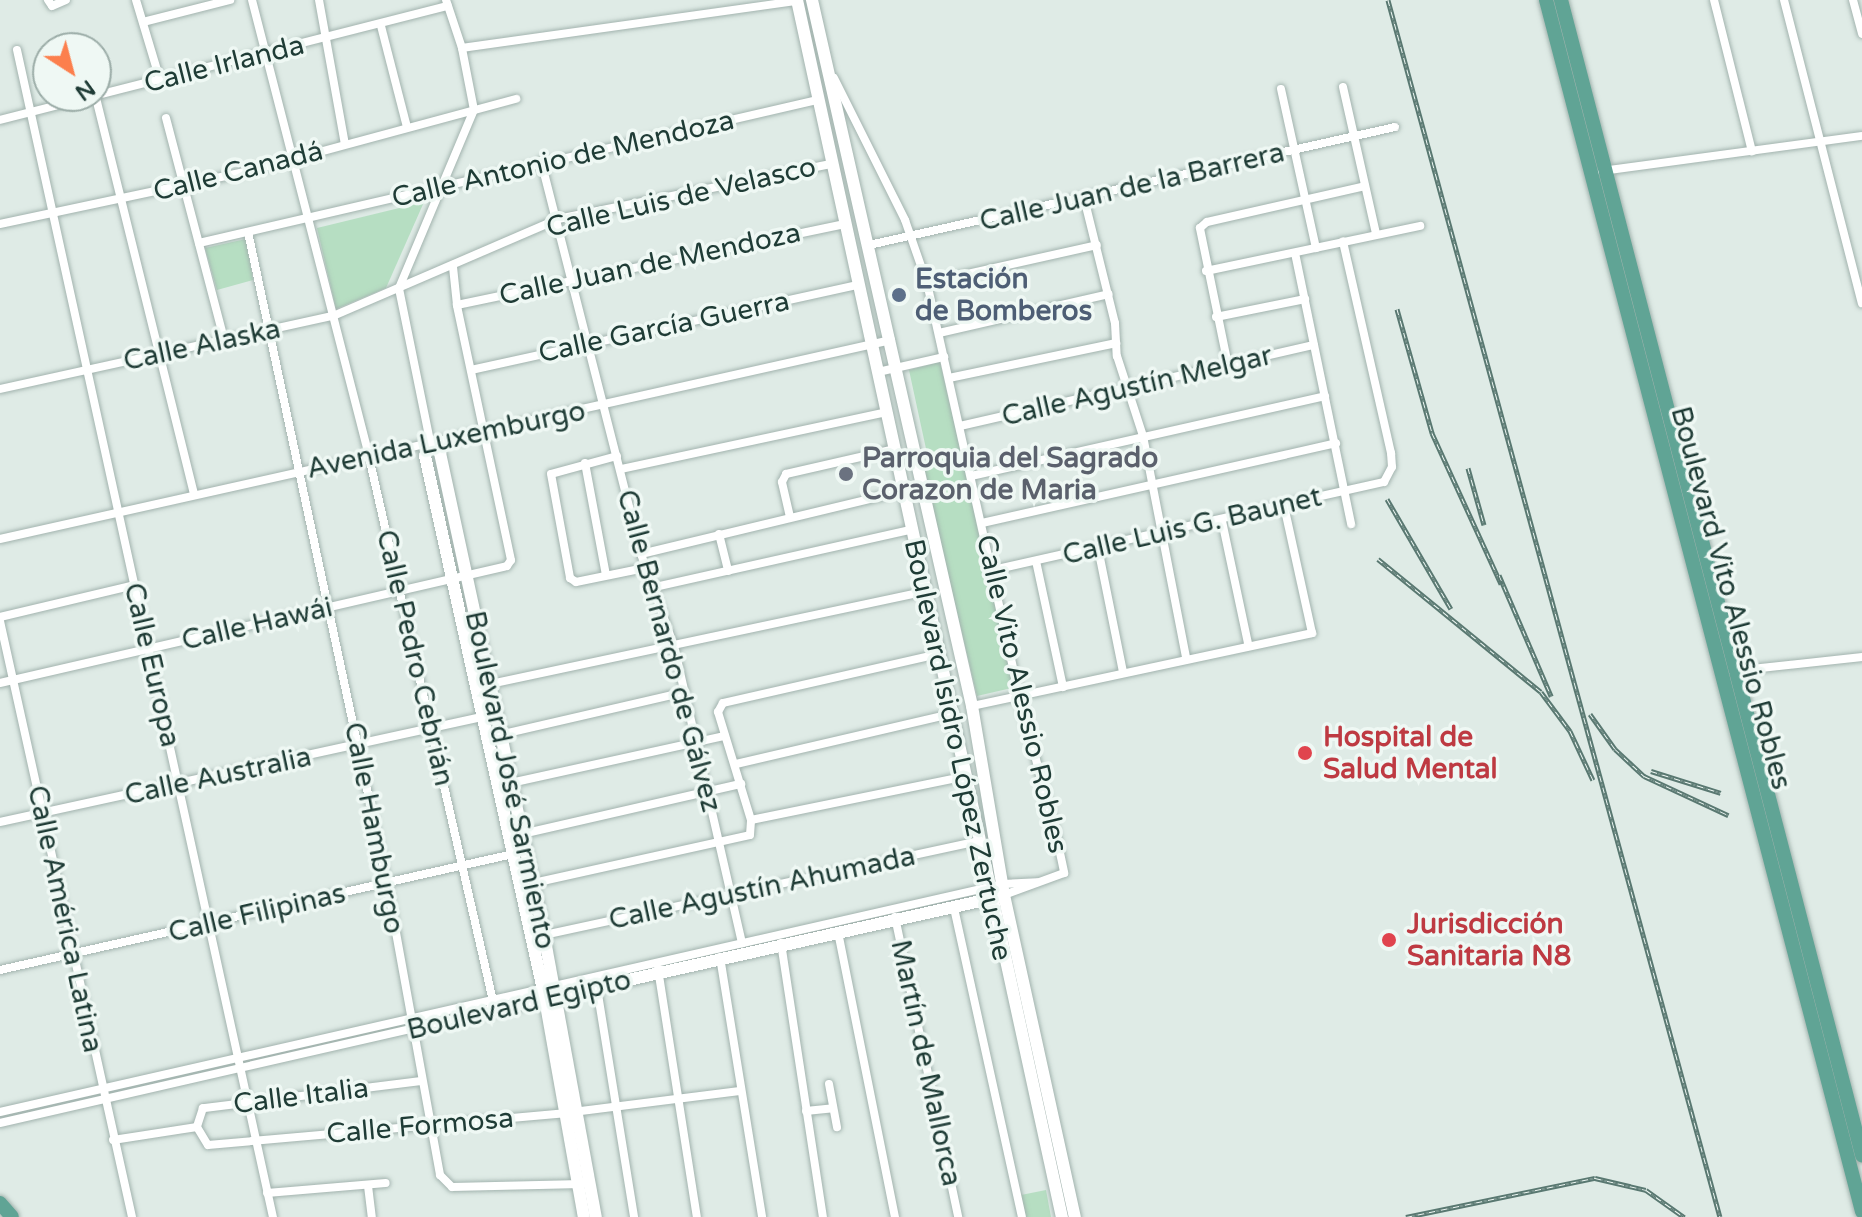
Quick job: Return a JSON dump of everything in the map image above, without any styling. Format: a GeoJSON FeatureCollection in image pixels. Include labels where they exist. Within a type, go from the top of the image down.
{"type":"FeatureCollection","features":[{"type":"Feature","properties":{"kind":"main road","name":"Boulevard Isidro López Zertuche"},"geometry":{"type":"LineString","coordinates":[[812,0],[972,706],[997,891],[1062,1217]]}},
{"type":"Feature","properties":{"kind":"main road","name":"Boulevard Vito Alessio Robles"},"geometry":{"type":"LineString","coordinates":[[1546,0],[1600,171],[1730,671],[1862,1155]]}},
{"type":"Feature","properties":{"kind":"main road","name":"Boulevard Vito Alessio Robles"},"geometry":{"type":"LineString","coordinates":[[1561,0],[1584,113]]}},
{"type":"Feature","properties":{"kind":"main road","name":"Boulevard Isidro López Zertuche"},"geometry":{"type":"LineString","coordinates":[[797,1],[963,777],[979,841],[997,891],[1075,1217]]}},
{"type":"Feature","properties":{"kind":"main road","name":"Boulevard José Sarmiento"},"geometry":{"type":"LineString","coordinates":[[430,441],[440,453],[459,578],[482,686],[499,735],[513,854],[544,935],[550,993]]}},
{"type":"Feature","properties":{"kind":"main road","name":"Boulevard José Sarmiento"},"geometry":{"type":"LineString","coordinates":[[482,686],[482,717],[522,834],[526,884],[550,993],[584,1184],[596,1217]]}},
{"type":"Feature","properties":{"kind":"main road","name":"Boulevard Egipto"},"geometry":{"type":"LineString","coordinates":[[468,1016],[550,993],[780,940],[895,915],[954,908],[997,891]]}},
{"type":"Feature","properties":{"kind":"main road","name":"Boulevard Vito Alessio Robles"},"geometry":{"type":"LineString","coordinates":[[1855,1138],[1862,1211]]}},
{"type":"Feature","properties":{"kind":"main road","name":"Boulevard José Sarmiento"},"geometry":{"type":"LineString","coordinates":[[584,1184],[584,1217]]}},
{"type":"Feature","properties":{"kind":"main road"},"geometry":{"type":"LineString","coordinates":[[0,1203],[12,1217]]}},
{"type":"Feature","properties":{"kind":"street"},"geometry":{"type":"LineString","coordinates":[[48,0],[52,6],[66,0]]}},
{"type":"Feature","properties":{"kind":"street"},"geometry":{"type":"LineString","coordinates":[[136,0],[160,80]]}},
{"type":"Feature","properties":{"kind":"street"},"geometry":{"type":"LineString","coordinates":[[143,22],[230,0]]}},
{"type":"Feature","properties":{"kind":"street","name":"Calle Pedro Cebrián"},"geometry":{"type":"LineString","coordinates":[[252,0],[369,457],[493,1001]]}},
{"type":"Feature","properties":{"kind":"street"},"geometry":{"type":"LineString","coordinates":[[319,0],[345,144]]}},
{"type":"Feature","properties":{"kind":"street"},"geometry":{"type":"LineString","coordinates":[[1714,0],[1752,151]]}},
{"type":"Feature","properties":{"kind":"street"},"geometry":{"type":"LineString","coordinates":[[1784,0],[1862,303]]}},
{"type":"Feature","properties":{"kind":"street"},"geometry":{"type":"LineString","coordinates":[[1853,0],[1862,34]]}},
{"type":"Feature","properties":{"kind":"street"},"geometry":{"type":"LineString","coordinates":[[462,48],[797,1]]}},
{"type":"Feature","properties":{"kind":"street"},"geometry":{"type":"LineString","coordinates":[[399,288],[474,110],[462,48],[447,3]]}},
{"type":"Feature","properties":{"kind":"street","name":"Calle Irlanda"},"geometry":{"type":"LineString","coordinates":[[112,94],[381,26],[447,3]]}},
{"type":"Feature","properties":{"kind":"street"},"geometry":{"type":"LineString","coordinates":[[381,26],[407,127]]}},
{"type":"Feature","properties":{"kind":"street","name":"Calle Europa"},"geometry":{"type":"LineString","coordinates":[[17,50],[85,370],[243,1069],[273,1217]]}},
{"type":"Feature","properties":{"kind":"street","name":"Calle Vito Alessio Robles"},"geometry":{"type":"LineString","coordinates":[[826,63],[913,237],[927,283],[1019,696],[1064,873]]}},
{"type":"Feature","properties":{"kind":"street"},"geometry":{"type":"LineString","coordinates":[[1343,87],[1376,234]]}},
{"type":"Feature","properties":{"kind":"street"},"geometry":{"type":"LineString","coordinates":[[1281,89],[1316,248]]}},
{"type":"Feature","properties":{"kind":"street","name":"Calle Canadá"},"geometry":{"type":"LineString","coordinates":[[0,224],[293,159],[516,99]]}},
{"type":"Feature","properties":{"kind":"street","name":"Calle Antonio de Mendoza"},"geometry":{"type":"LineString","coordinates":[[199,243],[310,219],[541,161],[817,100]]}},
{"type":"Feature","properties":{"kind":"street","name":"Calle Irlanda"},"geometry":{"type":"LineString","coordinates":[[0,120],[34,112]]}},
{"type":"Feature","properties":{"kind":"street"},"geometry":{"type":"LineString","coordinates":[[100,112],[194,495]]}},
{"type":"Feature","properties":{"kind":"street"},"geometry":{"type":"LineString","coordinates":[[166,118],[224,339]]}},
{"type":"Feature","properties":{"kind":"street","name":"Calle Juan de la Barrera"},"geometry":{"type":"LineString","coordinates":[[869,245],[1355,139],[1395,127]]}},
{"type":"Feature","properties":{"kind":"street"},"geometry":{"type":"LineString","coordinates":[[1600,171],[1862,136]]}},
{"type":"Feature","properties":{"kind":"street","name":"Calle Bernardo de Gálvez"},"geometry":{"type":"LineString","coordinates":[[541,161],[641,554],[674,646],[742,943]]}},
{"type":"Feature","properties":{"kind":"street","name":"Calle Luis de Velasco"},"geometry":{"type":"LineString","coordinates":[[399,288],[558,219],[830,164]]}},
{"type":"Feature","properties":{"kind":"street"},"geometry":{"type":"LineString","coordinates":[[1228,365],[1199,232],[1207,222],[1365,186]]}},
{"type":"Feature","properties":{"kind":"street"},"geometry":{"type":"LineString","coordinates":[[1084,198],[1109,294],[1116,343],[1143,436],[1186,658]]}},
{"type":"Feature","properties":{"kind":"street","name":"Calle Juan de Mendoza"},"geometry":{"type":"LineString","coordinates":[[457,305],[844,224]]}},
{"type":"Feature","properties":{"kind":"street"},"geometry":{"type":"LineString","coordinates":[[1206,271],[1420,226]]}},
{"type":"Feature","properties":{"kind":"street","name":"Calle Hamburgo"},"geometry":{"type":"LineString","coordinates":[[248,232],[387,883],[429,1126],[446,1185],[584,1184]]}},
{"type":"Feature","properties":{"kind":"street","name":"Calle Luis G. Baunet"},"geometry":{"type":"LineString","coordinates":[[993,570],[1375,487],[1388,478],[1391,453],[1343,241]]}},
{"type":"Feature","properties":{"kind":"street"},"geometry":{"type":"LineString","coordinates":[[927,283],[1097,245]]}},
{"type":"Feature","properties":{"kind":"street"},"geometry":{"type":"LineString","coordinates":[[1295,253],[1351,524]]}},
{"type":"Feature","properties":{"kind":"street"},"geometry":{"type":"LineString","coordinates":[[453,266],[457,305],[482,432]]}},
{"type":"Feature","properties":{"kind":"street","name":"Calle García Guerra"},"geometry":{"type":"LineString","coordinates":[[471,370],[587,341],[858,285]]}},
{"type":"Feature","properties":{"kind":"street","name":"Calle Alaska"},"geometry":{"type":"LineString","coordinates":[[0,389],[333,316],[399,288]]}},
{"type":"Feature","properties":{"kind":"street","name":"Boulevard José Sarmiento"},"geometry":{"type":"LineString","coordinates":[[399,288],[430,441]]}},
{"type":"Feature","properties":{"kind":"street"},"geometry":{"type":"LineString","coordinates":[[939,333],[1109,294]]}},
{"type":"Feature","properties":{"kind":"street"},"geometry":{"type":"LineString","coordinates":[[1216,317],[1305,299]]}},
{"type":"Feature","properties":{"kind":"street","name":"Avenida Luxemburgo"},"geometry":{"type":"LineString","coordinates":[[0,539],[891,340]]}},
{"type":"Feature","properties":{"kind":"street"},"geometry":{"type":"LineString","coordinates":[[949,378],[1116,343]]}},
{"type":"Feature","properties":{"kind":"street","name":"Calle Agustín Melgar"},"geometry":{"type":"LineString","coordinates":[[960,426],[1314,345]]}},
{"type":"Feature","properties":{"kind":"street"},"geometry":{"type":"LineString","coordinates":[[878,372],[944,357]]}},
{"type":"Feature","properties":{"kind":"street"},"geometry":{"type":"LineString","coordinates":[[971,476],[1325,396]]}},
{"type":"Feature","properties":{"kind":"street"},"geometry":{"type":"LineString","coordinates":[[621,469],[886,412]]}},
{"type":"Feature","properties":{"kind":"street","name":"Calle Hawái"},"geometry":{"type":"LineString","coordinates":[[0,683],[504,568],[511,560],[482,432]]}},
{"type":"Feature","properties":{"kind":"street"},"geometry":{"type":"LineString","coordinates":[[982,523],[1336,443]]}},
{"type":"Feature","properties":{"kind":"street"},"geometry":{"type":"LineString","coordinates":[[790,517],[782,482],[786,474],[895,449]]}},
{"type":"Feature","properties":{"kind":"street"},"geometry":{"type":"LineString","coordinates":[[617,456],[556,470],[550,476],[570,578],[576,582],[645,568]]}},
{"type":"Feature","properties":{"kind":"street"},"geometry":{"type":"LineString","coordinates":[[585,463],[606,575]]}},
{"type":"Feature","properties":{"kind":"street"},"geometry":{"type":"LineString","coordinates":[[641,554],[903,491]]}},
{"type":"Feature","properties":{"kind":"street"},"geometry":{"type":"LineString","coordinates":[[972,706],[1248,643],[1312,633],[1284,506]]}},
{"type":"Feature","properties":{"kind":"street"},"geometry":{"type":"LineString","coordinates":[[1222,521],[1248,643]]}},
{"type":"Feature","properties":{"kind":"street"},"geometry":{"type":"LineString","coordinates":[[655,587],[910,530]]}},
{"type":"Feature","properties":{"kind":"street"},"geometry":{"type":"LineString","coordinates":[[719,534],[728,571]]}},
{"type":"Feature","properties":{"kind":"street"},"geometry":{"type":"LineString","coordinates":[[1098,548],[1123,672]]}},
{"type":"Feature","properties":{"kind":"street"},"geometry":{"type":"LineString","coordinates":[[1036,561],[1063,687]]}},
{"type":"Feature","properties":{"kind":"street"},"geometry":{"type":"LineString","coordinates":[[0,619],[134,585]]}},
{"type":"Feature","properties":{"kind":"street"},"geometry":{"type":"LineString","coordinates":[[482,686],[924,592]]}},
{"type":"Feature","properties":{"kind":"street","name":"Calle América Latina"},"geometry":{"type":"LineString","coordinates":[[0,619],[132,1217]]}},
{"type":"Feature","properties":{"kind":"street"},"geometry":{"type":"LineString","coordinates":[[526,884],[750,835],[752,825],[718,712],[723,703],[938,654]]}},
{"type":"Feature","properties":{"kind":"street"},"geometry":{"type":"LineString","coordinates":[[1730,671],[1862,657]]}},
{"type":"Feature","properties":{"kind":"street"},"geometry":{"type":"LineString","coordinates":[[499,735],[685,692]]}},
{"type":"Feature","properties":{"kind":"street"},"geometry":{"type":"LineString","coordinates":[[736,764],[951,714]]}},
{"type":"Feature","properties":{"kind":"street","name":"Calle Australia"},"geometry":{"type":"LineString","coordinates":[[0,822],[179,786],[482,717]]}},
{"type":"Feature","properties":{"kind":"street"},"geometry":{"type":"LineString","coordinates":[[504,785],[725,736]]}},
{"type":"Feature","properties":{"kind":"street"},"geometry":{"type":"LineString","coordinates":[[752,825],[963,777]]}},
{"type":"Feature","properties":{"kind":"street"},"geometry":{"type":"LineString","coordinates":[[522,834],[708,794],[741,784]]}},
{"type":"Feature","properties":{"kind":"street","name":"Calle Agustín Ahumada"},"geometry":{"type":"LineString","coordinates":[[544,935],[979,841]]}},
{"type":"Feature","properties":{"kind":"street","name":"Calle Filipinas"},"geometry":{"type":"LineString","coordinates":[[0,970],[210,925],[513,854]]}},
{"type":"Feature","properties":{"kind":"street","name":"Boulevard Egipto"},"geometry":{"type":"LineString","coordinates":[[895,915],[1064,873]]}},
{"type":"Feature","properties":{"kind":"street"},"geometry":{"type":"LineString","coordinates":[[954,908],[1022,1217]]}},
{"type":"Feature","properties":{"kind":"street","name":"Martín de Mallorca"},"geometry":{"type":"LineString","coordinates":[[895,915],[958,1217]]}},
{"type":"Feature","properties":{"kind":"street"},"geometry":{"type":"LineString","coordinates":[[837,928],[895,1217]]}},
{"type":"Feature","properties":{"kind":"street"},"geometry":{"type":"LineString","coordinates":[[780,940],[823,1217]]}},
{"type":"Feature","properties":{"kind":"street","name":"Boulevard Egipto"},"geometry":{"type":"LineString","coordinates":[[720,954],[742,943],[780,940]]}},
{"type":"Feature","properties":{"kind":"street"},"geometry":{"type":"LineString","coordinates":[[720,954],[738,1091],[762,1217]]}},
{"type":"Feature","properties":{"kind":"street"},"geometry":{"type":"LineString","coordinates":[[658,968],[697,1217]]}},
{"type":"Feature","properties":{"kind":"street"},"geometry":{"type":"LineString","coordinates":[[596,982],[634,1217]]}},
{"type":"Feature","properties":{"kind":"street","name":"Boulevard Egipto"},"geometry":{"type":"LineString","coordinates":[[0,1112],[493,1001],[550,993]]}},
{"type":"Feature","properties":{"kind":"street","name":"Boulevard Egipto"},"geometry":{"type":"LineString","coordinates":[[0,1123],[468,1016]]}},
{"type":"Feature","properties":{"kind":"street","name":"Calle Italia"},"geometry":{"type":"LineString","coordinates":[[197,1127],[201,1109],[421,1081]]}},
{"type":"Feature","properties":{"kind":"street"},"geometry":{"type":"LineString","coordinates":[[829,1084],[837,1127]]}},
{"type":"Feature","properties":{"kind":"street","name":"Calle Formosa"},"geometry":{"type":"LineString","coordinates":[[197,1127],[208,1145],[571,1112],[738,1091]]}},
{"type":"Feature","properties":{"kind":"street"},"geometry":{"type":"LineString","coordinates":[[806,1111],[833,1108]]}},
{"type":"Feature","properties":{"kind":"street"},"geometry":{"type":"LineString","coordinates":[[113,1140],[197,1127]]}},
{"type":"Feature","properties":{"kind":"street"},"geometry":{"type":"LineString","coordinates":[[267,1193],[386,1183]]}},
{"type":"Feature","properties":{"kind":"street"},"geometry":{"type":"LineString","coordinates":[[368,1186],[372,1217]]}},
{"type":"Feature","properties":{"kind":"green space"},"geometry":{"type":"Polygon","coordinates":[[[424,202],[386,288],[336,309],[317,228],[424,202]]]}},
{"type":"Feature","properties":{"kind":"green space"},"geometry":{"type":"Polygon","coordinates":[[[246,239],[253,280],[217,290],[205,248],[246,239]]]}},
{"type":"Feature","properties":{"kind":"green space"},"geometry":{"type":"Polygon","coordinates":[[[940,362],[1016,687],[977,696],[923,470],[928,458],[909,370],[940,362]]]}},
{"type":"Feature","properties":{"kind":"green space"},"geometry":{"type":"Polygon","coordinates":[[[1046,1190],[1051,1217],[1026,1217],[1021,1195],[1046,1190]]]}},
{"type":"Feature","properties":{"kind":"railway"},"geometry":{"type":"LineString","coordinates":[[1388,0],[1720,1217]]}},
{"type":"Feature","properties":{"kind":"railway"},"geometry":{"type":"LineString","coordinates":[[1397,309],[1432,433],[1501,584]]}},
{"type":"Feature","properties":{"kind":"railway"},"geometry":{"type":"LineString","coordinates":[[1468,468],[1484,525]]}},
{"type":"Feature","properties":{"kind":"railway"},"geometry":{"type":"LineString","coordinates":[[1387,499],[1451,609]]}},
{"type":"Feature","properties":{"kind":"railway"},"geometry":{"type":"LineString","coordinates":[[1378,559],[1541,692],[1570,731],[1593,780]]}},
{"type":"Feature","properties":{"kind":"railway"},"geometry":{"type":"LineString","coordinates":[[1499,575],[1551,696]]}},
{"type":"Feature","properties":{"kind":"railway"},"geometry":{"type":"LineString","coordinates":[[1590,714],[1615,749],[1644,776],[1728,815]]}},
{"type":"Feature","properties":{"kind":"railway"},"geometry":{"type":"LineString","coordinates":[[1651,771],[1721,793]]}},
{"type":"Feature","properties":{"kind":"railway"},"geometry":{"type":"LineString","coordinates":[[1406,1217],[1595,1178],[1646,1190],[1684,1217]]}},
{"type":"Feature","properties":{"kind":"place","name":"Estación de Bomberos"},"geometry":{"type":"Point","coordinates":[899,295]}},
{"type":"Feature","properties":{"kind":"place","name":"Parroquia del Sagrado Corazon de Maria"},"geometry":{"type":"Point","coordinates":[846,474]}},
{"type":"Feature","properties":{"kind":"place","name":"Hospital de Salud Mental"},"geometry":{"type":"Point","coordinates":[1305,753]}},
{"type":"Feature","properties":{"kind":"place","name":"Jurisdicción Sanitaria N8"},"geometry":{"type":"Point","coordinates":[1389,940]}}]}
